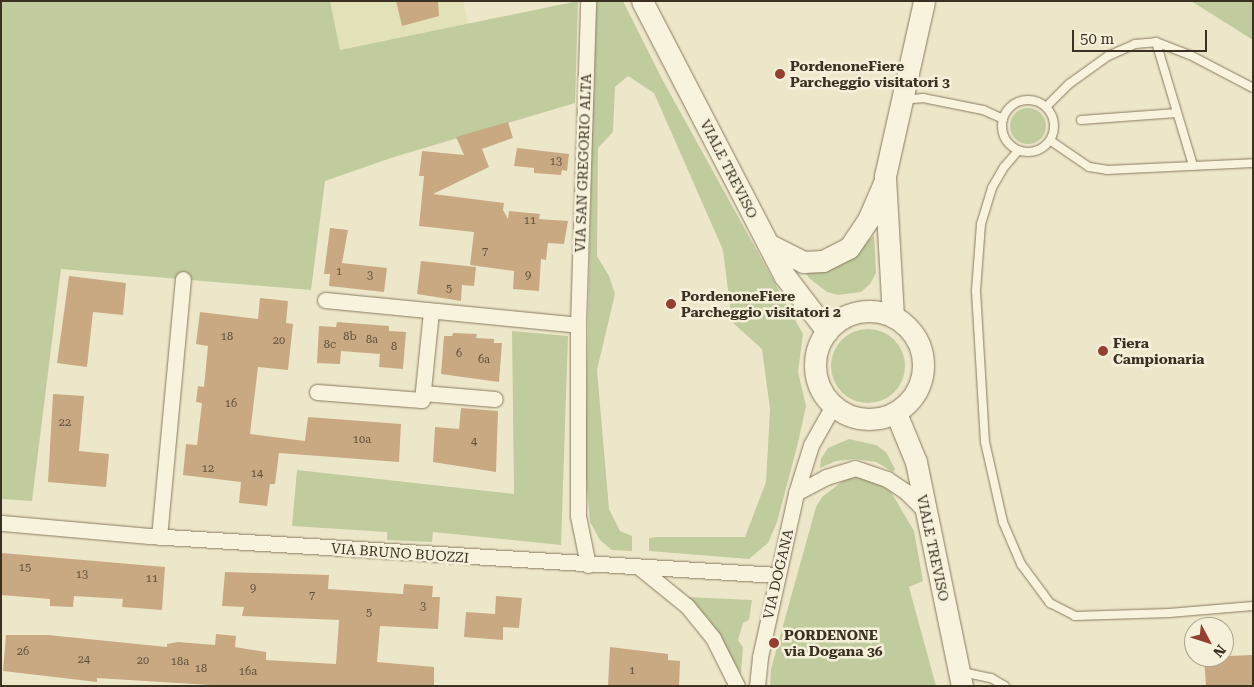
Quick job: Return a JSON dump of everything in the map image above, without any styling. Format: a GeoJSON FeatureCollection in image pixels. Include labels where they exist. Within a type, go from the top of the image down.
{"type":"FeatureCollection","features":[{"type":"Feature","properties":{"kind":"main road","name":"VIALE TREVISO"},"geometry":{"type":"LineString","coordinates":[[642,1],[784,275],[827,330]]}},
{"type":"Feature","properties":{"kind":"main road"},"geometry":{"type":"LineString","coordinates":[[768,244],[803,262],[823,262],[849,248],[868,220],[885,180],[900,101],[924,1]]}},
{"type":"Feature","properties":{"kind":"main road"},"geometry":{"type":"LineString","coordinates":[[885,180],[893,316]]}},
{"type":"Feature","properties":{"kind":"main road"},"geometry":{"type":"LineString","coordinates":[[876,311],[893,316],[907,326],[917,339],[923,355],[924,372],[919,389],[909,403],[896,413],[863,420],[847,416],[833,406],[822,394],[816,378],[814,361],[818,345],[827,330],[841,318],[858,312],[876,311]]}},
{"type":"Feature","properties":{"kind":"main road","name":"VIALE TREVISO"},"geometry":{"type":"LineString","coordinates":[[896,413],[916,462],[961,679]]}},
{"type":"Feature","properties":{"kind":"street","name":"VIA SAN GREGORIO ALTA"},"geometry":{"type":"LineString","coordinates":[[588,1],[578,325],[578,516],[588,565]]}},
{"type":"Feature","properties":{"kind":"street"},"geometry":{"type":"LineString","coordinates":[[159,537],[184,279]]}},
{"type":"Feature","properties":{"kind":"street"},"geometry":{"type":"LineString","coordinates":[[325,300],[430,312],[578,325]]}},
{"type":"Feature","properties":{"kind":"street"},"geometry":{"type":"LineString","coordinates":[[317,392],[422,400],[430,312]]}},
{"type":"Feature","properties":{"kind":"street"},"geometry":{"type":"LineString","coordinates":[[423,393],[495,399]]}},
{"type":"Feature","properties":{"kind":"street","name":"VIA DOGANA"},"geometry":{"type":"LineString","coordinates":[[757,686],[777,575],[796,493],[811,446],[833,406]]}},
{"type":"Feature","properties":{"kind":"street"},"geometry":{"type":"LineString","coordinates":[[796,493],[826,477],[855,468],[887,479],[905,490],[925,511]]}},
{"type":"Feature","properties":{"kind":"street","name":"VIA BRUNO BUOZZI"},"geometry":{"type":"LineString","coordinates":[[1,524],[159,537],[588,565],[777,575]]}},
{"type":"Feature","properties":{"kind":"street"},"geometry":{"type":"LineString","coordinates":[[640,568],[692,612],[713,638],[737,686]]}},
{"type":"Feature","properties":{"kind":"lane"},"geometry":{"type":"LineString","coordinates":[[1156,42],[1193,165]]}},
{"type":"Feature","properties":{"kind":"lane"},"geometry":{"type":"LineString","coordinates":[[1046,107],[1068,84],[1108,56],[1135,44],[1156,42],[1190,55],[1253,88]]}},
{"type":"Feature","properties":{"kind":"lane"},"geometry":{"type":"LineString","coordinates":[[900,101],[923,98],[983,110],[1002,119]]}},
{"type":"Feature","properties":{"kind":"lane"},"geometry":{"type":"LineString","coordinates":[[1025,100],[1046,107],[1055,123],[1051,141],[1036,152],[1018,151],[1006,141],[1002,119],[1011,106],[1025,100]]}},
{"type":"Feature","properties":{"kind":"lane"},"geometry":{"type":"LineString","coordinates":[[1082,120],[1177,113]]}},
{"type":"Feature","properties":{"kind":"lane"},"geometry":{"type":"LineString","coordinates":[[1051,141],[1089,168],[1107,170],[1253,162]]}},
{"type":"Feature","properties":{"kind":"lane"},"geometry":{"type":"LineString","coordinates":[[1018,151],[1004,167],[992,188],[981,224],[976,291],[988,460],[1003,522],[1021,564],[1050,603],[1076,616],[1170,613],[1253,606]]}},
{"type":"Feature","properties":{"kind":"lane"},"geometry":{"type":"LineString","coordinates":[[961,679],[991,678],[1005,686]]}},
{"type":"Feature","properties":{"kind":"green space"},"geometry":{"type":"Polygon","coordinates":[[[1,1],[330,1],[340,50],[578,1],[575,103],[394,157],[325,181],[311,290],[61,269],[32,501],[1,499],[1,1]]]}},
{"type":"Feature","properties":{"kind":"green space"},"geometry":{"type":"Polygon","coordinates":[[[330,1],[463,1],[468,24],[340,50],[330,1]]]}},
{"type":"Feature","properties":{"kind":"green space"},"geometry":{"type":"Polygon","coordinates":[[[595,1],[623,1],[662,79],[803,334],[798,372],[806,406],[798,443],[777,522],[768,543],[749,559],[649,551],[649,538],[745,537],[766,482],[770,409],[762,349],[732,322],[723,250],[654,93],[628,76],[615,87],[613,132],[598,148],[597,256],[609,276],[615,294],[597,370],[609,509],[620,531],[632,536],[632,551],[612,550],[600,540],[590,522],[585,467],[595,1]]]}},
{"type":"Feature","properties":{"kind":"green space"},"geometry":{"type":"Polygon","coordinates":[[[1191,1],[1253,1],[1253,40],[1191,1]]]}},
{"type":"Feature","properties":{"kind":"green space"},"geometry":{"type":"Polygon","coordinates":[[[1028,108],[1040,114],[1046,126],[1040,138],[1028,144],[1016,138],[1010,126],[1016,114],[1028,108]]]}},
{"type":"Feature","properties":{"kind":"green space"},"geometry":{"type":"Polygon","coordinates":[[[874,235],[876,273],[870,284],[861,292],[838,295],[827,292],[809,278],[805,272],[824,270],[848,261],[874,235]]]}},
{"type":"Feature","properties":{"kind":"green space"},"geometry":{"type":"Polygon","coordinates":[[[868,329],[882,332],[894,340],[902,352],[905,366],[902,380],[894,392],[882,400],[868,403],[854,400],[842,392],[834,380],[831,366],[834,352],[842,340],[854,332],[868,329]]]}},
{"type":"Feature","properties":{"kind":"green space"},"geometry":{"type":"Polygon","coordinates":[[[512,331],[568,336],[561,545],[433,532],[432,542],[387,540],[387,532],[292,526],[297,470],[514,494],[512,331]]]}},
{"type":"Feature","properties":{"kind":"green space"},"geometry":{"type":"Polygon","coordinates":[[[849,439],[876,445],[886,452],[895,469],[893,472],[876,462],[855,459],[836,461],[820,468],[821,459],[828,448],[849,439]]]}},
{"type":"Feature","properties":{"kind":"green space"},"geometry":{"type":"Polygon","coordinates":[[[859,477],[876,482],[891,492],[914,531],[923,581],[909,587],[936,686],[770,686],[771,669],[816,507],[822,497],[847,478],[859,477]]]}},
{"type":"Feature","properties":{"kind":"green space"},"geometry":{"type":"Polygon","coordinates":[[[686,597],[752,600],[749,620],[743,623],[738,640],[743,647],[741,674],[708,618],[686,597]]]}},
{"type":"Feature","properties":{"kind":"building"},"geometry":{"type":"Polygon","coordinates":[[[396,1],[438,1],[439,16],[402,26],[396,1]]]}},
{"type":"Feature","properties":{"kind":"building"},"geometry":{"type":"Polygon","coordinates":[[[508,122],[513,138],[482,149],[489,167],[433,194],[504,203],[503,210],[508,219],[509,211],[540,214],[539,219],[568,221],[564,244],[548,243],[546,260],[541,259],[539,291],[513,289],[514,271],[470,265],[474,232],[419,226],[424,176],[419,176],[422,151],[464,155],[456,137],[508,122]]]}},
{"type":"Feature","properties":{"kind":"building"},"geometry":{"type":"Polygon","coordinates":[[[517,148],[569,154],[567,171],[562,170],[561,175],[534,173],[534,168],[514,166],[517,148]]]}},
{"type":"Feature","properties":{"kind":"building"},"geometry":{"type":"Polygon","coordinates":[[[330,228],[348,230],[342,263],[387,268],[384,292],[329,286],[330,274],[324,274],[330,228]]]}},
{"type":"Feature","properties":{"kind":"building"},"geometry":{"type":"Polygon","coordinates":[[[421,261],[476,267],[474,286],[462,285],[461,301],[417,294],[421,261]]]}},
{"type":"Feature","properties":{"kind":"building"},"geometry":{"type":"Polygon","coordinates":[[[69,276],[126,283],[123,315],[93,312],[87,367],[57,363],[69,276]]]}},
{"type":"Feature","properties":{"kind":"building"},"geometry":{"type":"Polygon","coordinates":[[[260,298],[288,301],[286,323],[293,324],[288,370],[258,367],[250,434],[305,441],[308,417],[401,424],[399,462],[279,453],[275,484],[270,484],[267,506],[239,503],[241,482],[183,475],[186,444],[197,445],[202,403],[196,402],[198,386],[204,387],[208,346],[196,344],[200,312],[258,319],[260,298]]]}},
{"type":"Feature","properties":{"kind":"building"},"geometry":{"type":"Polygon","coordinates":[[[337,322],[389,326],[389,331],[406,332],[403,369],[379,367],[380,354],[341,351],[340,364],[317,363],[319,326],[336,327],[337,322]]]}},
{"type":"Feature","properties":{"kind":"building"},"geometry":{"type":"Polygon","coordinates":[[[453,333],[477,334],[476,338],[494,339],[494,343],[502,343],[499,382],[441,374],[444,336],[452,336],[453,333]]]}},
{"type":"Feature","properties":{"kind":"building"},"geometry":{"type":"Polygon","coordinates":[[[53,394],[84,396],[79,451],[109,454],[106,487],[48,482],[53,394]]]}},
{"type":"Feature","properties":{"kind":"building"},"geometry":{"type":"Polygon","coordinates":[[[461,408],[498,411],[496,472],[433,462],[435,427],[459,429],[461,408]]]}},
{"type":"Feature","properties":{"kind":"building"},"geometry":{"type":"Polygon","coordinates":[[[2,553],[165,567],[162,610],[122,607],[123,599],[74,596],[73,607],[50,606],[50,599],[1,595],[2,553]]]}},
{"type":"Feature","properties":{"kind":"building"},"geometry":{"type":"Polygon","coordinates":[[[225,572],[329,575],[328,589],[403,594],[404,584],[433,586],[432,597],[440,597],[438,629],[380,626],[377,662],[434,667],[434,686],[226,686],[97,678],[97,682],[3,671],[6,635],[48,635],[167,647],[167,644],[178,642],[215,645],[216,634],[236,636],[235,647],[266,652],[266,660],[336,664],[339,620],[242,616],[244,607],[222,606],[225,572]]]}},
{"type":"Feature","properties":{"kind":"building"},"geometry":{"type":"Polygon","coordinates":[[[496,596],[522,598],[519,628],[503,627],[503,640],[464,637],[466,612],[495,614],[496,596]]]}},
{"type":"Feature","properties":{"kind":"building"},"geometry":{"type":"Polygon","coordinates":[[[610,647],[668,654],[668,660],[680,661],[679,686],[608,686],[610,647]]]}},
{"type":"Feature","properties":{"kind":"building"},"geometry":{"type":"Polygon","coordinates":[[[1253,655],[1253,686],[1206,686],[1205,667],[1234,667],[1234,656],[1253,655]]]}},
{"type":"Feature","properties":{"kind":"place","name":"PordenoneFiere Parcheggio visitatori 3"},"geometry":{"type":"Point","coordinates":[780,74]}},
{"type":"Feature","properties":{"kind":"place","name":"PordenoneFiere Parcheggio visitatori 2"},"geometry":{"type":"Point","coordinates":[671,304]}},
{"type":"Feature","properties":{"kind":"place","name":"Fiera Campionaria"},"geometry":{"type":"Point","coordinates":[1103,351]}},
{"type":"Feature","properties":{"kind":"place","name":"PORDENONE via Dogana 36"},"geometry":{"type":"Point","coordinates":[774,643]}}]}
